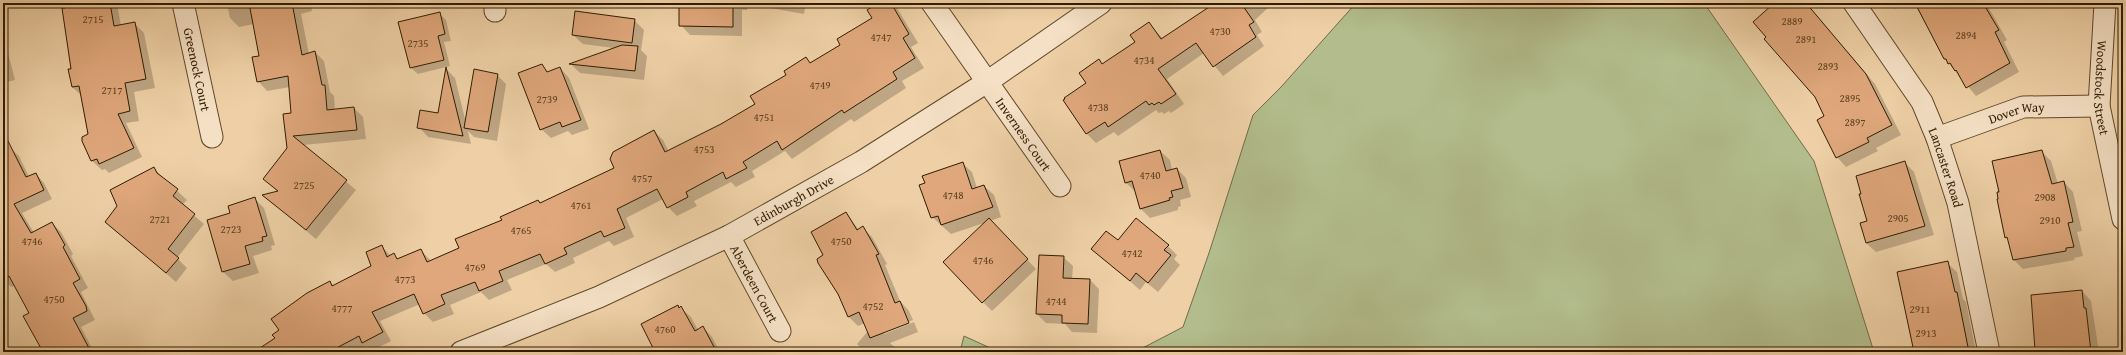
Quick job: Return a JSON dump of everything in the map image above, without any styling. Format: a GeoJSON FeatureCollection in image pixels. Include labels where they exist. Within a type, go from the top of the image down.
{"type":"FeatureCollection","features":[{"type":"Feature","properties":{"kind":"street","name":"Greenock Court"},"geometry":{"type":"LineString","coordinates":[[183,3],[212,136]]}},
{"type":"Feature","properties":{"kind":"street","name":"Inverness Court"},"geometry":{"type":"LineString","coordinates":[[932,3],[1060,186]]}},
{"type":"Feature","properties":{"kind":"street","name":"Edinburgh Drive"},"geometry":{"type":"LineString","coordinates":[[461,352],[599,297],[729,236],[861,162],[987,82],[1101,3]]}},
{"type":"Feature","properties":{"kind":"street","name":"Lancaster Road"},"geometry":{"type":"LineString","coordinates":[[1854,3],[1922,102],[1937,138],[1958,203],[1989,352]]}},
{"type":"Feature","properties":{"kind":"street","name":"Woodstock Street"},"geometry":{"type":"LineString","coordinates":[[2105,3],[2099,106],[2123,219]]}},
{"type":"Feature","properties":{"kind":"street","name":"Dover Way"},"geometry":{"type":"LineString","coordinates":[[1937,138],[2023,106],[2099,106]]}},
{"type":"Feature","properties":{"kind":"street","name":"Aberdeen Court"},"geometry":{"type":"LineString","coordinates":[[729,236],[780,331]]}},
{"type":"Feature","properties":{"kind":"green space"},"geometry":{"type":"Polygon","coordinates":[[[1356,3],[1704,3],[1814,161],[1874,352],[1135,352],[1183,327],[1209,253],[1253,115],[1281,87],[1356,3]]]}},
{"type":"Feature","properties":{"kind":"green space"},"geometry":{"type":"Polygon","coordinates":[[[964,336],[999,352],[960,352],[964,336]]]}},
{"type":"Feature","properties":{"kind":"building"},"geometry":{"type":"Polygon","coordinates":[[[82,3],[110,3],[114,26],[135,22],[146,79],[125,83],[130,111],[118,114],[134,148],[99,164],[97,159],[91,161],[82,141],[82,137],[88,134],[79,86],[72,87],[68,69],[71,69],[62,8],[65,8],[65,6],[82,3]]]}},
{"type":"Feature","properties":{"kind":"building"},"geometry":{"type":"Polygon","coordinates":[[[249,3],[292,3],[302,55],[315,51],[322,85],[325,85],[327,110],[354,107],[357,130],[293,136],[347,180],[306,230],[262,195],[278,191],[263,179],[287,148],[283,114],[291,113],[288,76],[257,82],[252,57],[259,56],[249,3]]]}},
{"type":"Feature","properties":{"kind":"building"},"geometry":{"type":"Polygon","coordinates":[[[679,3],[733,3],[733,27],[679,26],[679,3]]]}},
{"type":"Feature","properties":{"kind":"building"},"geometry":{"type":"Polygon","coordinates":[[[878,3],[891,3],[909,34],[903,38],[915,58],[893,72],[897,79],[844,113],[842,110],[782,150],[777,141],[743,162],[747,168],[726,179],[723,172],[686,192],[688,197],[667,208],[657,189],[617,209],[625,228],[604,237],[601,231],[564,248],[567,254],[545,264],[540,254],[499,271],[503,281],[479,291],[475,282],[441,295],[445,304],[423,314],[414,294],[372,312],[383,332],[362,343],[359,336],[329,352],[254,352],[275,338],[272,335],[279,330],[271,319],[307,293],[330,281],[332,286],[371,266],[366,252],[382,245],[387,257],[394,253],[397,259],[421,249],[427,262],[459,248],[455,239],[502,220],[500,217],[538,200],[540,203],[614,168],[610,159],[613,152],[654,130],[665,152],[721,124],[755,104],[750,96],[786,75],[784,71],[806,57],[810,63],[840,45],[837,39],[872,18],[867,10],[878,3]]]}},
{"type":"Feature","properties":{"kind":"building"},"geometry":{"type":"Polygon","coordinates":[[[1215,3],[1241,3],[1254,22],[1249,25],[1256,37],[1213,67],[1196,43],[1158,69],[1176,94],[1161,104],[1159,102],[1154,105],[1152,103],[1149,105],[1146,101],[1108,127],[1105,122],[1086,134],[1063,100],[1086,83],[1079,73],[1099,59],[1102,64],[1135,42],[1130,35],[1149,22],[1161,39],[1215,3]]]}},
{"type":"Feature","properties":{"kind":"building"},"geometry":{"type":"Polygon","coordinates":[[[1774,3],[1806,3],[1866,74],[1892,125],[1867,138],[1869,142],[1836,158],[1817,120],[1824,116],[1815,97],[1764,39],[1766,37],[1753,22],[1774,3]]]}},
{"type":"Feature","properties":{"kind":"building"},"geometry":{"type":"Polygon","coordinates":[[[1915,3],[1983,3],[1999,30],[1995,32],[2010,63],[1966,88],[1956,70],[1955,71],[1950,63],[1948,64],[1946,59],[1944,59],[1915,3]]]}},
{"type":"Feature","properties":{"kind":"building"},"geometry":{"type":"Polygon","coordinates":[[[575,11],[635,19],[632,43],[572,35],[575,11]]]}},
{"type":"Feature","properties":{"kind":"building"},"geometry":{"type":"Polygon","coordinates":[[[440,12],[445,34],[438,36],[444,60],[410,68],[398,22],[440,12]]]}},
{"type":"Feature","properties":{"kind":"building"},"geometry":{"type":"Polygon","coordinates":[[[622,45],[638,46],[635,71],[569,64],[622,45]]]}},
{"type":"Feature","properties":{"kind":"building"},"geometry":{"type":"Polygon","coordinates":[[[542,64],[547,72],[560,67],[581,120],[562,127],[560,122],[540,130],[518,73],[542,64]]]}},
{"type":"Feature","properties":{"kind":"building"},"geometry":{"type":"Polygon","coordinates":[[[446,67],[463,136],[417,128],[420,110],[438,113],[446,67]]]}},
{"type":"Feature","properties":{"kind":"building"},"geometry":{"type":"Polygon","coordinates":[[[474,69],[498,74],[488,132],[464,128],[474,69]]]}},
{"type":"Feature","properties":{"kind":"building"},"geometry":{"type":"Polygon","coordinates":[[[3,131],[26,177],[36,173],[44,190],[14,204],[31,233],[52,222],[65,245],[63,247],[80,279],[73,283],[86,306],[87,311],[73,318],[91,352],[43,352],[23,316],[29,313],[9,276],[3,280],[3,131]]]}},
{"type":"Feature","properties":{"kind":"building"},"geometry":{"type":"Polygon","coordinates":[[[1160,150],[1166,171],[1177,168],[1183,188],[1171,191],[1173,197],[1169,198],[1170,200],[1140,209],[1132,181],[1125,183],[1119,161],[1160,150]]]}},
{"type":"Feature","properties":{"kind":"building"},"geometry":{"type":"Polygon","coordinates":[[[2042,150],[2052,184],[2064,181],[2073,222],[2068,223],[2074,247],[2066,248],[2066,251],[2013,260],[2007,237],[2005,238],[1997,199],[1997,192],[1999,192],[1992,161],[2042,150]]]}},
{"type":"Feature","properties":{"kind":"building"},"geometry":{"type":"Polygon","coordinates":[[[1905,161],[1925,226],[1866,243],[1860,223],[1867,221],[1859,194],[1861,194],[1856,176],[1905,161]]]}},
{"type":"Feature","properties":{"kind":"building"},"geometry":{"type":"Polygon","coordinates":[[[963,162],[972,189],[984,185],[993,207],[941,225],[938,216],[931,218],[919,185],[925,183],[922,176],[963,162]]]}},
{"type":"Feature","properties":{"kind":"building"},"geometry":{"type":"Polygon","coordinates":[[[154,167],[157,173],[178,189],[173,196],[195,214],[168,249],[179,258],[166,273],[105,222],[117,206],[110,190],[154,167]]]}},
{"type":"Feature","properties":{"kind":"building"},"geometry":{"type":"Polygon","coordinates":[[[255,197],[267,236],[262,237],[263,241],[245,246],[250,264],[222,272],[207,220],[230,213],[228,206],[255,197]]]}},
{"type":"Feature","properties":{"kind":"building"},"geometry":{"type":"Polygon","coordinates":[[[846,212],[857,230],[863,226],[879,254],[876,255],[895,303],[900,301],[909,323],[870,338],[859,312],[848,317],[838,294],[818,263],[817,259],[823,255],[811,232],[846,212]]]}},
{"type":"Feature","properties":{"kind":"building"},"geometry":{"type":"Polygon","coordinates":[[[989,218],[1028,259],[982,303],[943,262],[989,218]]]}},
{"type":"Feature","properties":{"kind":"building"},"geometry":{"type":"Polygon","coordinates":[[[1136,218],[1169,245],[1164,250],[1171,255],[1148,283],[1136,273],[1130,281],[1091,249],[1106,231],[1118,240],[1136,218]]]}},
{"type":"Feature","properties":{"kind":"building"},"geometry":{"type":"Polygon","coordinates":[[[1039,255],[1064,256],[1063,278],[1090,279],[1088,324],[1062,323],[1062,315],[1036,314],[1039,255]]]}},
{"type":"Feature","properties":{"kind":"building"},"geometry":{"type":"Polygon","coordinates":[[[1948,261],[1955,292],[1957,292],[1969,352],[1914,352],[1897,272],[1948,261]]]}},
{"type":"Feature","properties":{"kind":"building"},"geometry":{"type":"Polygon","coordinates":[[[2082,290],[2084,308],[2086,308],[2091,352],[2045,352],[2044,349],[2035,350],[2031,295],[2082,290]]]}},
{"type":"Feature","properties":{"kind":"building"},"geometry":{"type":"Polygon","coordinates":[[[678,305],[679,308],[681,306],[695,331],[703,326],[714,347],[705,352],[655,352],[641,324],[678,305]]]}}]}
